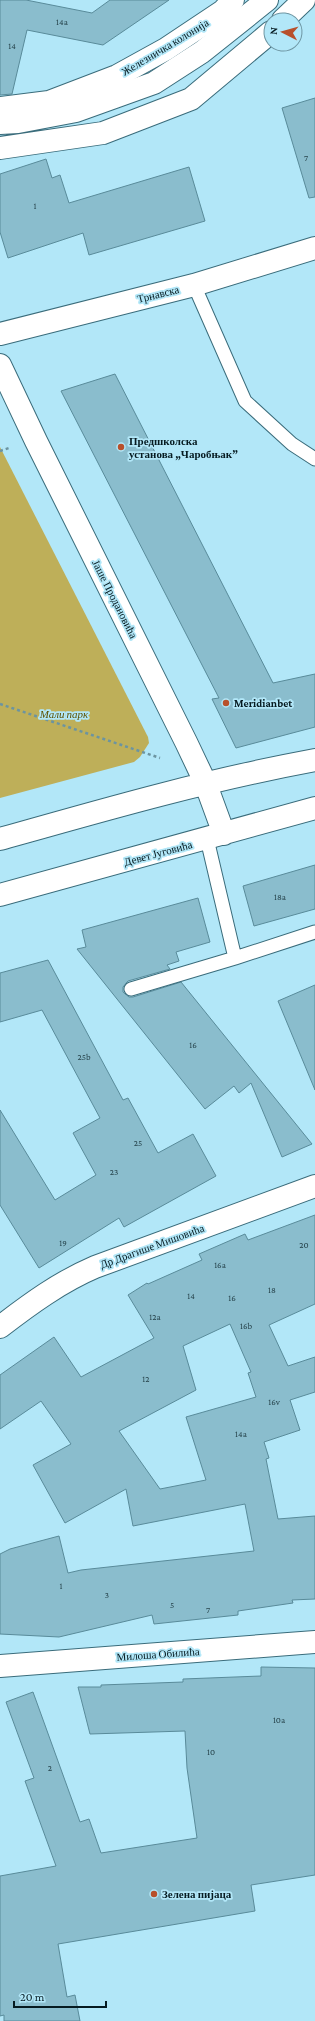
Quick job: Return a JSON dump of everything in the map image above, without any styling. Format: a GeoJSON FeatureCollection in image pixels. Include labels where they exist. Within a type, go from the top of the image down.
{"type":"FeatureCollection","features":[{"type":"Feature","properties":{"kind":"street","name":"Железничка колонија"},"geometry":{"type":"LineString","coordinates":[[0,108],[50,102],[118,76],[172,45],[224,11],[234,0]]}},
{"type":"Feature","properties":{"kind":"street"},"geometry":{"type":"LineString","coordinates":[[0,123],[18,122],[76,111],[154,83],[202,52],[267,0]]}},
{"type":"Feature","properties":{"kind":"street"},"geometry":{"type":"LineString","coordinates":[[291,12],[304,0]]}},
{"type":"Feature","properties":{"kind":"street"},"geometry":{"type":"LineString","coordinates":[[0,148],[103,133],[191,99],[263,39]]}},
{"type":"Feature","properties":{"kind":"street","name":"Трнавска"},"geometry":{"type":"LineString","coordinates":[[0,334],[194,285],[315,248]]}},
{"type":"Feature","properties":{"kind":"street","name":"Јаше Продановића"},"geometry":{"type":"LineString","coordinates":[[0,365],[205,782],[216,837]]}},
{"type":"Feature","properties":{"kind":"street"},"geometry":{"type":"LineString","coordinates":[[0,839],[205,782],[315,760]]}},
{"type":"Feature","properties":{"kind":"street","name":"Девет Југовића"},"geometry":{"type":"LineString","coordinates":[[0,895],[216,837],[315,808]]}},
{"type":"Feature","properties":{"kind":"street","name":"Др Драгише Мишовића"},"geometry":{"type":"LineString","coordinates":[[0,1327],[26,1307],[73,1276],[315,1186]]}},
{"type":"Feature","properties":{"kind":"street","name":"Милоша Обилића"},"geometry":{"type":"LineString","coordinates":[[0,1666],[315,1642]]}},
{"type":"Feature","properties":{"kind":"lane"},"geometry":{"type":"LineString","coordinates":[[194,285],[245,401],[292,444],[315,459]]}},
{"type":"Feature","properties":{"kind":"lane"},"geometry":{"type":"LineString","coordinates":[[216,837],[235,958]]}},
{"type":"Feature","properties":{"kind":"lane"},"geometry":{"type":"LineString","coordinates":[[131,989],[315,932]]}},
{"type":"Feature","properties":{"kind":"path"},"geometry":{"type":"LineString","coordinates":[[0,451],[10,448]]}},
{"type":"Feature","properties":{"kind":"path"},"geometry":{"type":"LineString","coordinates":[[0,704],[160,758]]}},
{"type":"Feature","properties":{"kind":"green space","name":"Мали парк"},"geometry":{"type":"Polygon","coordinates":[[[0,447],[148,737],[149,743],[140,757],[134,762],[0,798],[0,447]]]}},
{"type":"Feature","properties":{"kind":"building"},"geometry":{"type":"Polygon","coordinates":[[[0,0],[26,0],[92,13],[110,0],[169,0],[103,45],[27,30],[12,94],[0,95],[0,0]]]}},
{"type":"Feature","properties":{"kind":"building"},"geometry":{"type":"Polygon","coordinates":[[[315,98],[315,197],[309,198],[282,108],[315,98]]]}},
{"type":"Feature","properties":{"kind":"building"},"geometry":{"type":"Polygon","coordinates":[[[46,159],[52,178],[60,175],[69,203],[189,167],[205,221],[89,255],[83,233],[8,258],[0,232],[0,174],[46,159]]]}},
{"type":"Feature","properties":{"kind":"building"},"geometry":{"type":"Polygon","coordinates":[[[115,374],[273,683],[315,674],[315,727],[236,748],[212,699],[219,698],[61,391],[115,374]]]}},
{"type":"Feature","properties":{"kind":"building"},"geometry":{"type":"Polygon","coordinates":[[[315,865],[315,909],[254,926],[243,886],[315,865]]]}},
{"type":"Feature","properties":{"kind":"building"},"geometry":{"type":"Polygon","coordinates":[[[198,898],[210,942],[176,952],[179,961],[167,965],[170,969],[128,981],[123,987],[123,992],[129,997],[133,997],[181,982],[312,1144],[282,1157],[251,1083],[239,1093],[234,1086],[205,1109],[77,949],[86,947],[82,930],[198,898]]]}},
{"type":"Feature","properties":{"kind":"building"},"geometry":{"type":"Polygon","coordinates":[[[48,960],[123,1100],[128,1098],[158,1153],[193,1134],[216,1176],[124,1227],[119,1218],[39,1268],[0,1205],[0,1110],[55,1200],[96,1175],[73,1133],[100,1118],[42,1010],[0,1022],[0,973],[48,960]]]}},
{"type":"Feature","properties":{"kind":"building"},"geometry":{"type":"Polygon","coordinates":[[[315,985],[315,1090],[278,1001],[315,985]]]}},
{"type":"Feature","properties":{"kind":"building"},"geometry":{"type":"Polygon","coordinates":[[[315,1215],[315,1304],[269,1325],[288,1366],[315,1357],[315,1392],[290,1400],[300,1430],[264,1442],[269,1458],[266,1459],[278,1519],[315,1516],[315,1599],[292,1600],[293,1603],[238,1611],[238,1615],[154,1624],[152,1615],[59,1637],[0,1634],[0,1554],[10,1549],[59,1536],[68,1573],[81,1570],[254,1551],[245,1504],[133,1526],[126,1489],[65,1523],[33,1465],[71,1444],[41,1401],[0,1429],[0,1375],[54,1337],[81,1377],[154,1338],[128,1295],[147,1283],[148,1284],[202,1260],[199,1254],[245,1234],[248,1240],[315,1215]],[[230,1324],[183,1346],[196,1390],[119,1431],[160,1489],[206,1480],[186,1417],[256,1397],[248,1373],[251,1372],[230,1324]]]}},
{"type":"Feature","properties":{"kind":"building"},"geometry":{"type":"Polygon","coordinates":[[[261,1667],[315,1668],[315,1875],[251,1885],[255,1911],[58,1944],[67,1997],[75,1995],[80,2021],[4,2021],[4,2015],[0,2016],[0,1876],[56,1866],[25,1781],[34,1778],[6,1702],[33,1692],[80,1822],[89,1819],[101,1853],[197,1838],[187,1768],[185,1731],[90,1734],[78,1687],[183,1682],[183,1679],[261,1676],[261,1667]]]}},
{"type":"Feature","properties":{"kind":"place","name":"Предшколска установа „Чаробњак”"},"geometry":{"type":"Point","coordinates":[121,447]}},
{"type":"Feature","properties":{"kind":"place","name":"Meridianbet"},"geometry":{"type":"Point","coordinates":[226,703]}},
{"type":"Feature","properties":{"kind":"place","name":"Зелена пијаца"},"geometry":{"type":"Point","coordinates":[154,1894]}}]}
